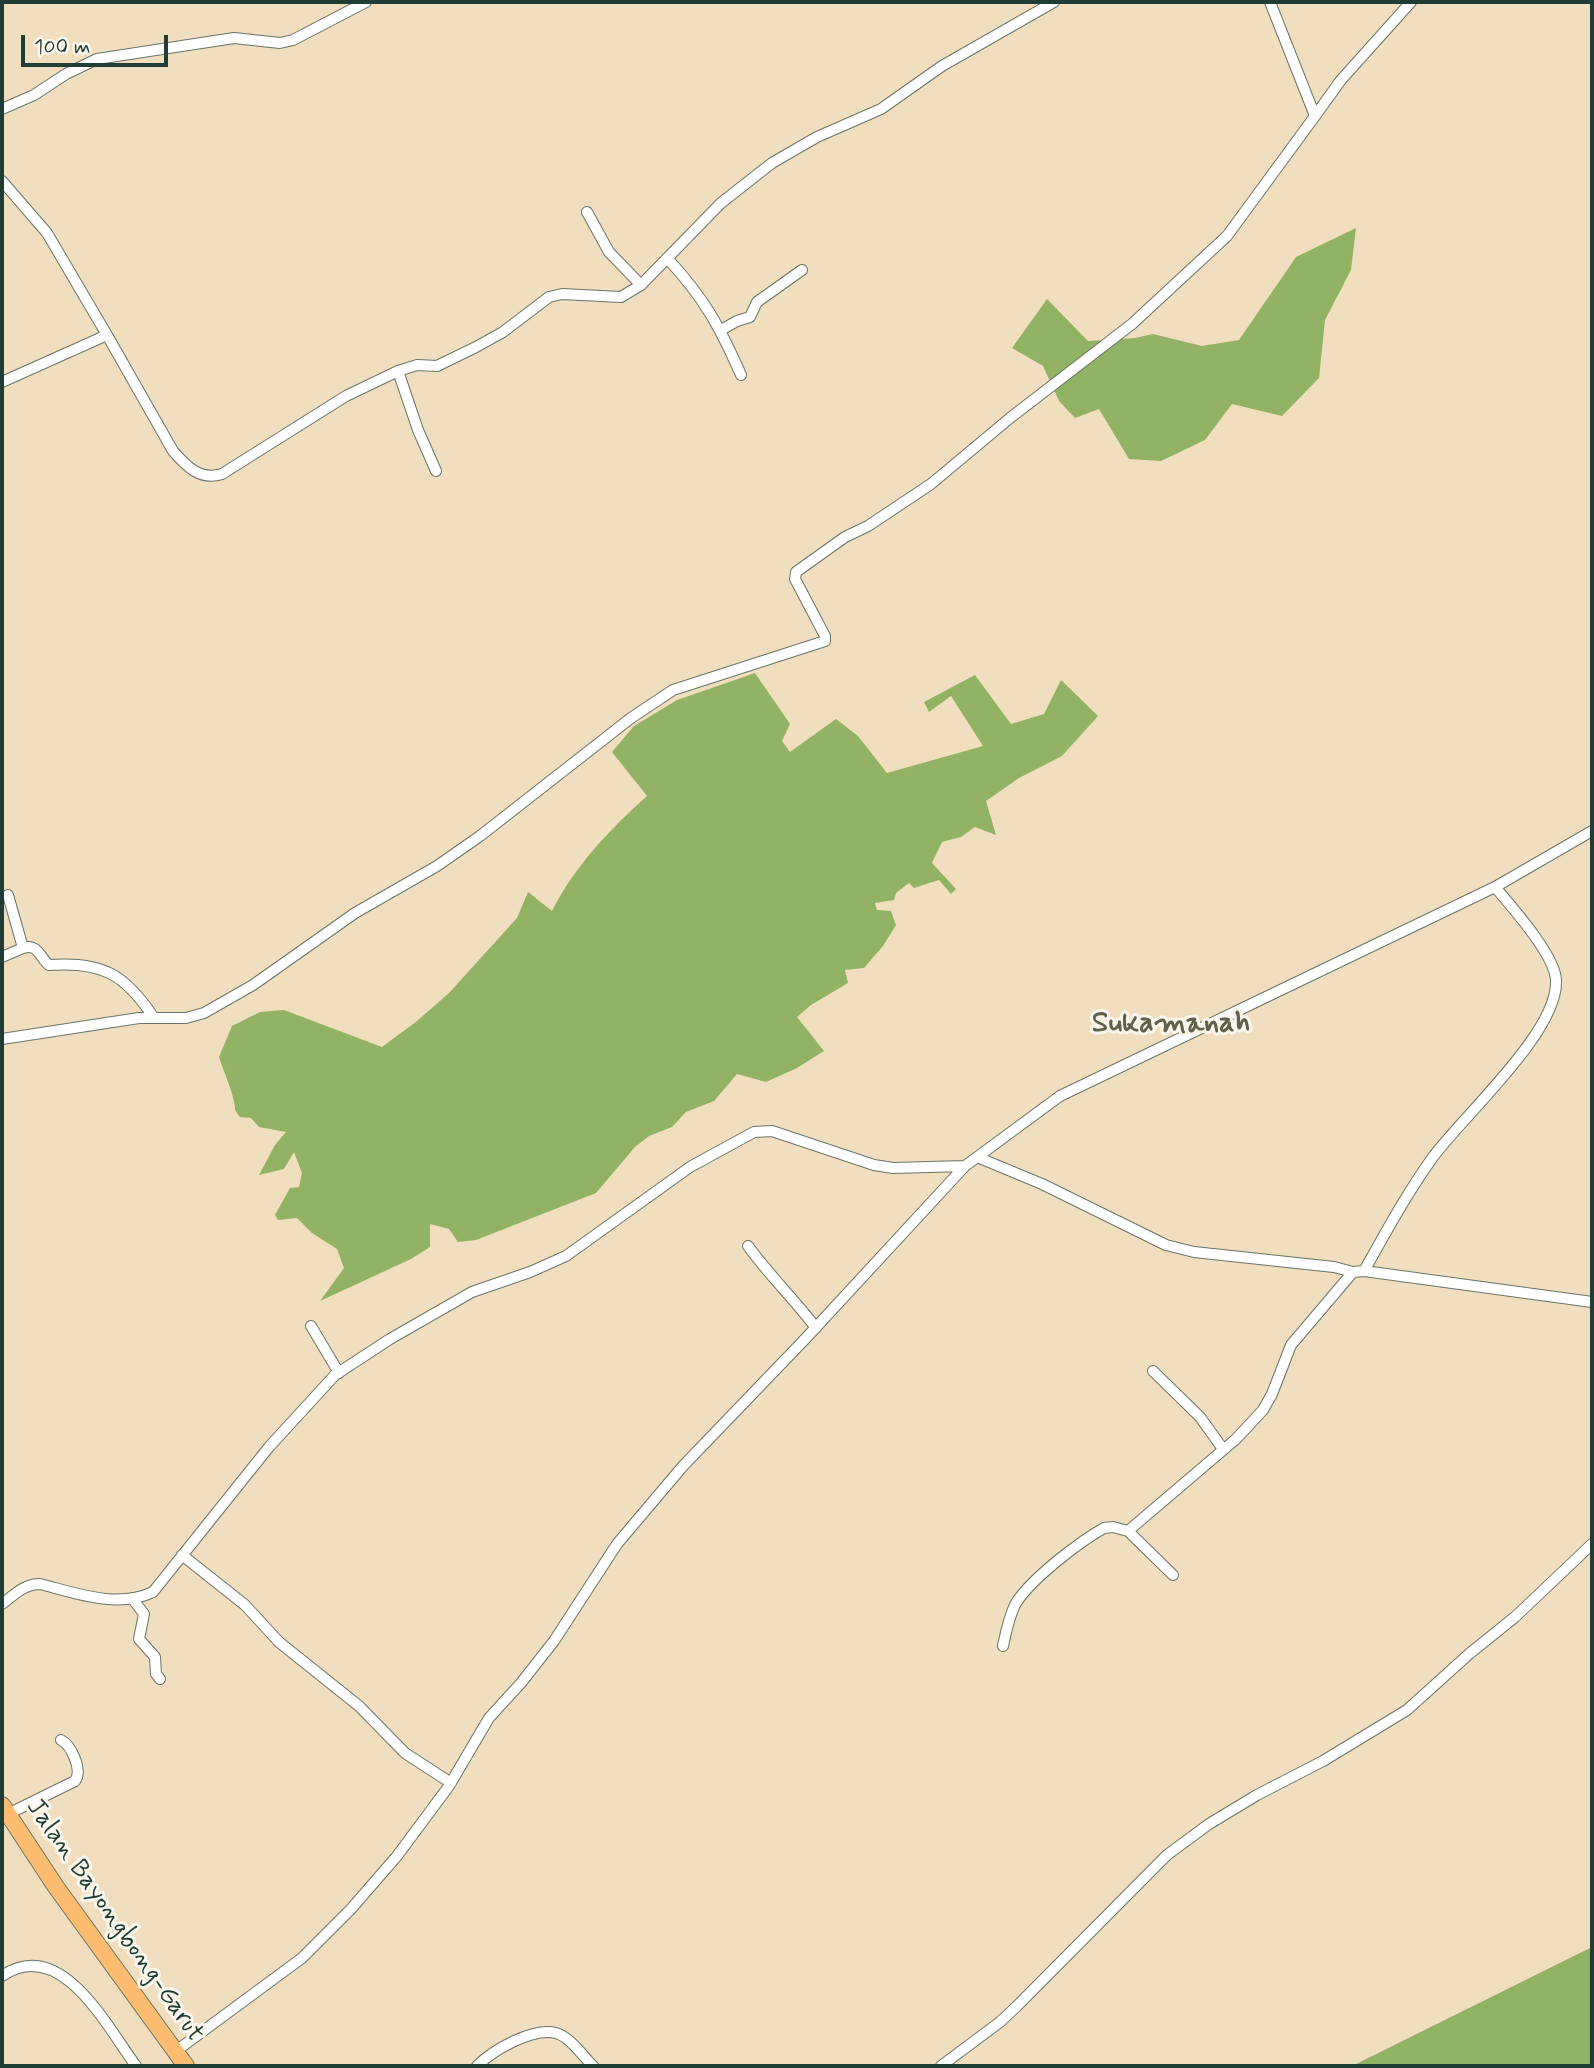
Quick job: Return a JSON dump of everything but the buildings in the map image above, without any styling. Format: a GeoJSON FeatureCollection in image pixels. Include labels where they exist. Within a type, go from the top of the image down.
{"type":"FeatureCollection","features":[{"type":"Feature","properties":{"kind":"main road","name":"Jalan Bayongbong-Garut"},"geometry":{"type":"LineString","coordinates":[[5,1810],[56,1887],[186,2066]]}},
{"type":"Feature","properties":{"kind":"street"},"geometry":{"type":"LineString","coordinates":[[2,110],[97,59],[234,38],[280,43],[293,40],[366,2]]}},
{"type":"Feature","properties":{"kind":"street"},"geometry":{"type":"LineString","coordinates":[[2,181],[53,242],[173,451],[198,474],[222,474],[328,406],[398,371],[417,365],[436,366],[476,347],[503,332],[555,295],[621,297],[641,285],[721,203],[772,163],[817,137],[881,108],[942,66],[1054,2]]}},
{"type":"Feature","properties":{"kind":"street"},"geometry":{"type":"LineString","coordinates":[[1270,2],[1315,116]]}},
{"type":"Feature","properties":{"kind":"street"},"geometry":{"type":"LineString","coordinates":[[2,1039],[139,1018],[186,1018],[204,1013],[253,985],[355,913],[437,866],[480,836],[631,718],[673,690],[825,641],[825,636],[795,579],[796,572],[845,537],[868,526],[931,484],[1010,418],[1132,324],[1227,236],[1341,80],[1411,2]]}},
{"type":"Feature","properties":{"kind":"street"},"geometry":{"type":"LineString","coordinates":[[587,212],[613,258],[641,285]]}},
{"type":"Feature","properties":{"kind":"street"},"geometry":{"type":"LineString","coordinates":[[667,258],[703,300],[721,330],[741,375]]}},
{"type":"Feature","properties":{"kind":"street"},"geometry":{"type":"LineString","coordinates":[[721,330],[733,322],[750,317],[757,302],[802,270]]}},
{"type":"Feature","properties":{"kind":"street"},"geometry":{"type":"LineString","coordinates":[[2,382],[107,335]]}},
{"type":"Feature","properties":{"kind":"street"},"geometry":{"type":"LineString","coordinates":[[398,371],[418,430],[436,471]]}},
{"type":"Feature","properties":{"kind":"street"},"geometry":{"type":"LineString","coordinates":[[176,2051],[240,2006],[319,1943],[397,1856],[451,1783],[489,1718],[521,1684],[554,1641],[617,1545],[683,1466],[816,1328],[965,1166],[1060,1096],[1495,887],[1592,831]]}},
{"type":"Feature","properties":{"kind":"street"},"geometry":{"type":"LineString","coordinates":[[1128,1531],[1223,1449],[1263,1410],[1272,1394],[1290,1345],[1358,1271],[1433,1157],[1530,1044],[1547,1015],[1555,991],[1556,975],[1553,967],[1525,924],[1495,887]]}},
{"type":"Feature","properties":{"kind":"street"},"geometry":{"type":"LineString","coordinates":[[8,895],[23,948]]}},
{"type":"Feature","properties":{"kind":"street"},"geometry":{"type":"LineString","coordinates":[[2,957],[23,948],[35,948],[49,965],[75,963],[94,967],[128,985],[154,1018]]}},
{"type":"Feature","properties":{"kind":"street"},"geometry":{"type":"LineString","coordinates":[[2,1604],[31,1584],[106,1600],[132,1598],[153,1592],[269,1447],[339,1373],[390,1339],[472,1292],[566,1256],[690,1167],[754,1132],[772,1131],[874,1165],[893,1168],[965,1166]]}},
{"type":"Feature","properties":{"kind":"street"},"geometry":{"type":"LineString","coordinates":[[977,1157],[1042,1184],[1166,1245],[1194,1252],[1334,1267],[1592,1302]]}},
{"type":"Feature","properties":{"kind":"street"},"geometry":{"type":"LineString","coordinates":[[748,1246],[770,1276],[795,1300],[816,1328]]}},
{"type":"Feature","properties":{"kind":"street"},"geometry":{"type":"LineString","coordinates":[[311,1326],[339,1373]]}},
{"type":"Feature","properties":{"kind":"street"},"geometry":{"type":"LineString","coordinates":[[1153,1371],[1200,1417],[1223,1449]]}},
{"type":"Feature","properties":{"kind":"street"},"geometry":{"type":"LineString","coordinates":[[1003,1646],[1015,1605],[1025,1591],[1104,1528],[1113,1527],[1128,1531],[1173,1575]]}},
{"type":"Feature","properties":{"kind":"street"},"geometry":{"type":"LineString","coordinates":[[941,2066],[1000,2022],[1167,1855],[1209,1824],[1247,1801],[1323,1761],[1407,1710],[1469,1654],[1516,1617],[1592,1544]]}},
{"type":"Feature","properties":{"kind":"street"},"geometry":{"type":"LineString","coordinates":[[182,1555],[246,1605],[279,1642],[359,1706],[405,1753],[451,1783]]}},
{"type":"Feature","properties":{"kind":"street"},"geometry":{"type":"LineString","coordinates":[[132,1598],[144,1615],[139,1639],[155,1657],[156,1674],[160,1679]]}},
{"type":"Feature","properties":{"kind":"street"},"geometry":{"type":"LineString","coordinates":[[5,1810],[75,1781],[78,1770],[68,1745],[61,1740]]}},
{"type":"Feature","properties":{"kind":"street"},"geometry":{"type":"LineString","coordinates":[[2,1976],[30,1965],[59,1972],[92,2005],[135,2066]]}},
{"type":"Feature","properties":{"kind":"street"},"geometry":{"type":"LineString","coordinates":[[477,2066],[513,2042],[538,2033],[560,2035],[593,2066]]}},
{"type":"Feature","properties":{"kind":"green space"},"geometry":{"type":"Polygon","coordinates":[[[1356,228],[1351,270],[1325,320],[1319,378],[1282,416],[1232,404],[1205,440],[1161,461],[1129,459],[1099,409],[1075,418],[1059,401],[1043,366],[1012,348],[1047,299],[1088,341],[1153,334],[1202,346],[1239,340],[1296,257],[1356,228]]]}},
{"type":"Feature","properties":{"kind":"green space"},"geometry":{"type":"Polygon","coordinates":[[[755,673],[790,724],[782,741],[790,752],[836,719],[858,736],[887,773],[983,746],[951,696],[929,712],[924,702],[975,675],[1011,724],[1044,714],[1061,680],[1098,716],[1062,756],[1019,778],[986,801],[996,835],[975,827],[961,837],[942,842],[932,863],[956,889],[951,894],[939,880],[914,888],[909,883],[896,893],[894,900],[875,903],[877,910],[891,911],[896,925],[883,946],[864,968],[845,970],[848,983],[811,1005],[797,1017],[824,1051],[797,1068],[766,1082],[737,1074],[714,1101],[686,1112],[672,1127],[649,1136],[635,1147],[596,1193],[476,1240],[458,1242],[449,1229],[430,1224],[430,1247],[411,1259],[320,1301],[344,1268],[337,1249],[312,1233],[297,1218],[278,1220],[275,1215],[290,1188],[299,1187],[302,1173],[294,1152],[284,1169],[259,1175],[275,1145],[286,1132],[259,1127],[251,1118],[240,1117],[235,1110],[219,1057],[232,1026],[260,1012],[284,1010],[382,1047],[449,993],[517,918],[528,892],[552,911],[571,879],[594,849],[647,796],[612,752],[634,726],[677,700],[755,673]]]}},
{"type":"Feature","properties":{"kind":"green space"},"geometry":{"type":"Polygon","coordinates":[[[1592,1947],[1592,2066],[1352,2066],[1592,1947]]]}},
{"type":"Feature","properties":{"kind":"district","name":"Sukamanah"},"geometry":{"type":"Point","coordinates":[1171,1025]}}]}
